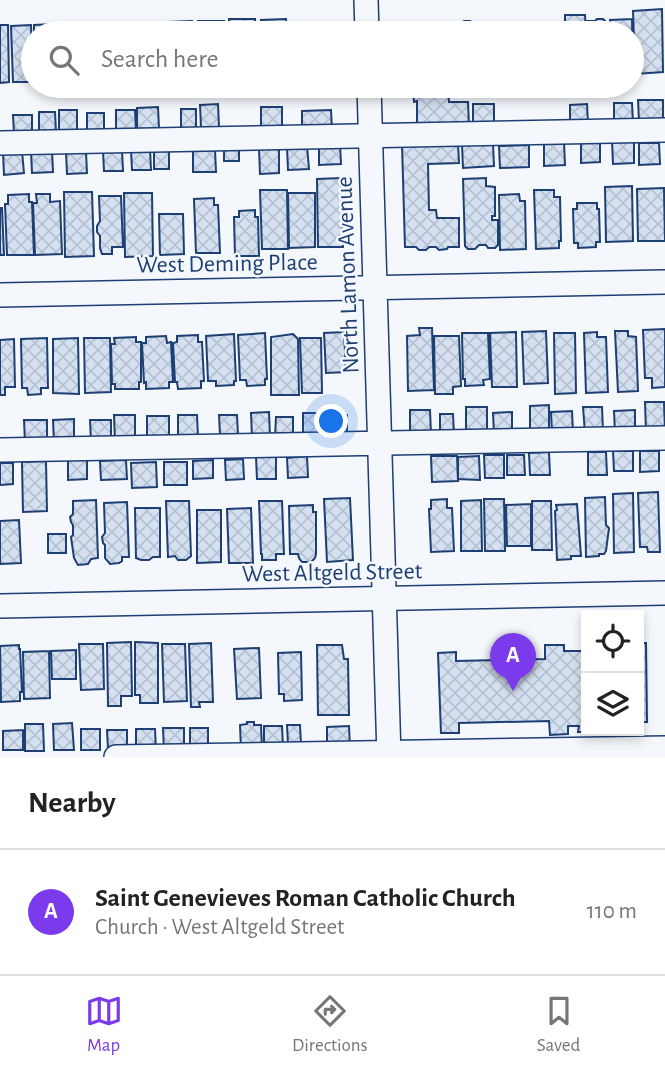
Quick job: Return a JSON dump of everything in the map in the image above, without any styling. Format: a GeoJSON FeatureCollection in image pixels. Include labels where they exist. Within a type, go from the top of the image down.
{"type":"FeatureCollection","features":[{"type":"Feature","properties":{"kind":"street"},"geometry":{"type":"LineString","coordinates":[[366,0],[367,21]]}},
{"type":"Feature","properties":{"kind":"street","name":"North Lamon Avenue"},"geometry":{"type":"LineString","coordinates":[[369,98],[389,754]]}},
{"type":"Feature","properties":{"kind":"street"},"geometry":{"type":"LineString","coordinates":[[0,143],[665,130]]}},
{"type":"Feature","properties":{"kind":"street","name":"West Deming Place"},"geometry":{"type":"LineString","coordinates":[[0,295],[665,282]]}},
{"type":"Feature","properties":{"kind":"street"},"geometry":{"type":"LineString","coordinates":[[0,450],[665,438]]}},
{"type":"Feature","properties":{"kind":"street","name":"West Altgeld Street"},"geometry":{"type":"LineString","coordinates":[[0,606],[665,593]]}},
{"type":"Feature","properties":{"kind":"street"},"geometry":{"type":"LineString","coordinates":[[116,757],[665,748]]}},
{"type":"Feature","properties":{"kind":"building"},"geometry":{"type":"Polygon","coordinates":[[[662,9],[663,72],[644,73],[644,21],[633,21],[633,11],[662,9]]]}},
{"type":"Feature","properties":{"kind":"building"},"geometry":{"type":"Polygon","coordinates":[[[565,15],[585,15],[585,21],[565,21],[565,15]]]}},
{"type":"Feature","properties":{"kind":"building"},"geometry":{"type":"Polygon","coordinates":[[[255,19],[255,21],[229,21],[255,19]]]}},
{"type":"Feature","properties":{"kind":"building"},"geometry":{"type":"Polygon","coordinates":[[[286,19],[286,21],[261,21],[286,19]]]}},
{"type":"Feature","properties":{"kind":"building"},"geometry":{"type":"Polygon","coordinates":[[[632,19],[632,21],[610,21],[632,19]]]}},
{"type":"Feature","properties":{"kind":"building"},"geometry":{"type":"Polygon","coordinates":[[[0,25],[8,25],[9,82],[0,83],[0,25]]]}},
{"type":"Feature","properties":{"kind":"building"},"geometry":{"type":"Polygon","coordinates":[[[11,26],[21,26],[21,82],[13,82],[11,26]]]}},
{"type":"Feature","properties":{"kind":"building"},"geometry":{"type":"Polygon","coordinates":[[[414,98],[449,98],[449,102],[468,102],[469,126],[417,127],[417,101],[414,102],[414,98]]]}},
{"type":"Feature","properties":{"kind":"building"},"geometry":{"type":"Polygon","coordinates":[[[638,100],[663,100],[663,121],[639,121],[638,100]]]}},
{"type":"Feature","properties":{"kind":"building"},"geometry":{"type":"Polygon","coordinates":[[[614,103],[632,103],[633,123],[614,123],[614,103]]]}},
{"type":"Feature","properties":{"kind":"building"},"geometry":{"type":"Polygon","coordinates":[[[218,104],[219,127],[201,127],[200,105],[218,104]]]}},
{"type":"Feature","properties":{"kind":"building"},"geometry":{"type":"Polygon","coordinates":[[[473,104],[494,104],[494,125],[473,126],[473,104]]]}},
{"type":"Feature","properties":{"kind":"building"},"geometry":{"type":"Polygon","coordinates":[[[587,104],[588,123],[570,124],[570,105],[587,104]]]}},
{"type":"Feature","properties":{"kind":"building"},"geometry":{"type":"Polygon","coordinates":[[[158,107],[159,129],[137,130],[137,108],[158,107]]]}},
{"type":"Feature","properties":{"kind":"building"},"geometry":{"type":"Polygon","coordinates":[[[261,107],[282,107],[282,130],[261,130],[261,107]]]}},
{"type":"Feature","properties":{"kind":"building"},"geometry":{"type":"Polygon","coordinates":[[[181,109],[196,109],[196,128],[181,129],[181,109]]]}},
{"type":"Feature","properties":{"kind":"building"},"geometry":{"type":"Polygon","coordinates":[[[59,110],[77,110],[77,131],[59,131],[59,110]]]}},
{"type":"Feature","properties":{"kind":"building"},"geometry":{"type":"Polygon","coordinates":[[[116,110],[135,110],[136,131],[116,131],[116,110]]]}},
{"type":"Feature","properties":{"kind":"building"},"geometry":{"type":"Polygon","coordinates":[[[331,110],[332,130],[302,130],[302,111],[331,110]]]}},
{"type":"Feature","properties":{"kind":"building"},"geometry":{"type":"Polygon","coordinates":[[[39,112],[55,112],[56,132],[39,132],[39,112]]]}},
{"type":"Feature","properties":{"kind":"building"},"geometry":{"type":"Polygon","coordinates":[[[87,113],[104,113],[104,131],[87,131],[87,113]]]}},
{"type":"Feature","properties":{"kind":"building"},"geometry":{"type":"Polygon","coordinates":[[[13,115],[32,115],[32,133],[14,133],[13,115]]]}},
{"type":"Feature","properties":{"kind":"building"},"geometry":{"type":"Polygon","coordinates":[[[612,141],[634,141],[634,163],[613,164],[612,141]]]}},
{"type":"Feature","properties":{"kind":"building"},"geometry":{"type":"Polygon","coordinates":[[[544,142],[564,142],[565,165],[544,166],[544,142]]]}},
{"type":"Feature","properties":{"kind":"building"},"geometry":{"type":"Polygon","coordinates":[[[600,142],[600,162],[581,163],[581,143],[600,142]]]}},
{"type":"Feature","properties":{"kind":"building"},"geometry":{"type":"Polygon","coordinates":[[[458,143],[459,163],[428,164],[429,210],[436,210],[437,218],[459,218],[459,247],[439,250],[429,247],[419,250],[416,247],[405,247],[402,144],[458,143]]]}},
{"type":"Feature","properties":{"kind":"building"},"geometry":{"type":"Polygon","coordinates":[[[639,143],[659,143],[660,164],[639,165],[639,143]]]}},
{"type":"Feature","properties":{"kind":"building"},"geometry":{"type":"Polygon","coordinates":[[[340,144],[341,164],[319,165],[319,145],[340,144]]]}},
{"type":"Feature","properties":{"kind":"building"},"geometry":{"type":"Polygon","coordinates":[[[493,144],[494,166],[463,168],[462,145],[493,144]]]}},
{"type":"Feature","properties":{"kind":"building"},"geometry":{"type":"Polygon","coordinates":[[[239,145],[239,161],[224,161],[224,146],[239,145]]]}},
{"type":"Feature","properties":{"kind":"building"},"geometry":{"type":"Polygon","coordinates":[[[529,145],[529,167],[500,168],[499,146],[529,145]]]}},
{"type":"Feature","properties":{"kind":"building"},"geometry":{"type":"Polygon","coordinates":[[[307,146],[309,169],[288,170],[287,147],[307,146]]]}},
{"type":"Feature","properties":{"kind":"building"},"geometry":{"type":"Polygon","coordinates":[[[154,147],[169,147],[169,169],[154,169],[154,147]]]}},
{"type":"Feature","properties":{"kind":"building"},"geometry":{"type":"Polygon","coordinates":[[[279,147],[279,173],[260,174],[259,148],[279,147]]]}},
{"type":"Feature","properties":{"kind":"building"},"geometry":{"type":"Polygon","coordinates":[[[150,149],[151,170],[132,170],[131,150],[150,149]]]}},
{"type":"Feature","properties":{"kind":"building"},"geometry":{"type":"Polygon","coordinates":[[[52,150],[53,172],[32,173],[31,151],[52,150]]]}},
{"type":"Feature","properties":{"kind":"building"},"geometry":{"type":"Polygon","coordinates":[[[122,150],[123,171],[104,171],[103,151],[122,150]]]}},
{"type":"Feature","properties":{"kind":"building"},"geometry":{"type":"Polygon","coordinates":[[[193,150],[215,150],[216,172],[193,172],[193,150]]]}},
{"type":"Feature","properties":{"kind":"building"},"geometry":{"type":"Polygon","coordinates":[[[22,151],[24,173],[4,175],[3,152],[22,151]]]}},
{"type":"Feature","properties":{"kind":"building"},"geometry":{"type":"Polygon","coordinates":[[[66,152],[86,152],[87,173],[67,174],[66,152]]]}},
{"type":"Feature","properties":{"kind":"building"},"geometry":{"type":"Polygon","coordinates":[[[341,178],[343,247],[318,247],[317,179],[341,178]]]}},
{"type":"Feature","properties":{"kind":"building"},"geometry":{"type":"Polygon","coordinates":[[[486,178],[486,186],[495,187],[495,216],[492,216],[492,220],[498,220],[498,245],[495,248],[479,245],[475,249],[468,249],[465,246],[463,179],[486,178]]]}},
{"type":"Feature","properties":{"kind":"building"},"geometry":{"type":"Polygon","coordinates":[[[632,186],[633,241],[606,242],[605,187],[632,186]]]}},
{"type":"Feature","properties":{"kind":"building"},"geometry":{"type":"Polygon","coordinates":[[[664,188],[665,241],[638,241],[637,189],[664,188]]]}},
{"type":"Feature","properties":{"kind":"building"},"geometry":{"type":"Polygon","coordinates":[[[260,190],[287,190],[288,249],[262,249],[260,190]]]}},
{"type":"Feature","properties":{"kind":"building"},"geometry":{"type":"Polygon","coordinates":[[[534,190],[554,190],[554,197],[560,197],[559,248],[536,249],[534,190]]]}},
{"type":"Feature","properties":{"kind":"building"},"geometry":{"type":"Polygon","coordinates":[[[64,192],[92,192],[94,256],[65,257],[64,192]]]}},
{"type":"Feature","properties":{"kind":"building"},"geometry":{"type":"Polygon","coordinates":[[[124,193],[152,193],[153,256],[125,257],[124,193]]]}},
{"type":"Feature","properties":{"kind":"building"},"geometry":{"type":"Polygon","coordinates":[[[288,193],[315,193],[315,247],[289,248],[288,193]]]}},
{"type":"Feature","properties":{"kind":"building"},"geometry":{"type":"Polygon","coordinates":[[[29,194],[29,202],[32,202],[34,255],[7,255],[5,204],[8,204],[8,195],[29,194]]]}},
{"type":"Feature","properties":{"kind":"building"},"geometry":{"type":"Polygon","coordinates":[[[36,194],[50,194],[50,202],[60,201],[62,254],[35,255],[33,203],[37,203],[36,194]]]}},
{"type":"Feature","properties":{"kind":"building"},"geometry":{"type":"Polygon","coordinates":[[[519,194],[520,201],[525,201],[526,249],[500,250],[499,195],[519,194]]]}},
{"type":"Feature","properties":{"kind":"building"},"geometry":{"type":"Polygon","coordinates":[[[99,196],[121,196],[123,247],[112,247],[112,254],[102,254],[100,248],[100,236],[97,232],[100,221],[99,196]]]}},
{"type":"Feature","properties":{"kind":"building"},"geometry":{"type":"Polygon","coordinates":[[[214,198],[214,205],[218,205],[220,253],[196,253],[194,199],[214,198]]]}},
{"type":"Feature","properties":{"kind":"building"},"geometry":{"type":"Polygon","coordinates":[[[577,203],[597,203],[600,242],[596,242],[596,247],[578,248],[578,243],[574,243],[573,209],[577,209],[577,203]]]}},
{"type":"Feature","properties":{"kind":"building"},"geometry":{"type":"Polygon","coordinates":[[[2,208],[4,255],[0,255],[2,208]]]}},
{"type":"Feature","properties":{"kind":"building"},"geometry":{"type":"Polygon","coordinates":[[[255,210],[255,217],[258,217],[259,256],[235,256],[234,217],[239,217],[239,211],[255,210]]]}},
{"type":"Feature","properties":{"kind":"building"},"geometry":{"type":"Polygon","coordinates":[[[159,214],[183,214],[184,254],[160,255],[159,214]]]}},
{"type":"Feature","properties":{"kind":"building"},"geometry":{"type":"Polygon","coordinates":[[[419,328],[432,328],[434,390],[408,391],[407,336],[420,335],[419,328]]]}},
{"type":"Feature","properties":{"kind":"building"},"geometry":{"type":"Polygon","coordinates":[[[665,329],[665,387],[652,388],[652,378],[645,378],[643,330],[665,329]]]}},
{"type":"Feature","properties":{"kind":"building"},"geometry":{"type":"Polygon","coordinates":[[[546,331],[548,383],[524,384],[522,332],[546,331]]]}},
{"type":"Feature","properties":{"kind":"building"},"geometry":{"type":"Polygon","coordinates":[[[615,331],[628,331],[628,336],[636,337],[638,391],[618,392],[615,331]]]}},
{"type":"Feature","properties":{"kind":"building"},"geometry":{"type":"Polygon","coordinates":[[[344,332],[346,372],[326,373],[324,333],[344,332]]]}},
{"type":"Feature","properties":{"kind":"building"},"geometry":{"type":"Polygon","coordinates":[[[516,332],[517,387],[492,387],[490,333],[516,332]]]}},
{"type":"Feature","properties":{"kind":"building"},"geometry":{"type":"Polygon","coordinates":[[[597,332],[597,337],[606,337],[608,392],[586,393],[584,333],[597,332]]]}},
{"type":"Feature","properties":{"kind":"building"},"geometry":{"type":"Polygon","coordinates":[[[265,333],[265,385],[247,386],[246,380],[240,380],[238,335],[265,333]]]}},
{"type":"Feature","properties":{"kind":"building"},"geometry":{"type":"Polygon","coordinates":[[[462,333],[488,333],[490,379],[483,380],[484,385],[465,386],[462,333]]]}},
{"type":"Feature","properties":{"kind":"building"},"geometry":{"type":"Polygon","coordinates":[[[554,333],[575,333],[576,393],[555,394],[554,333]]]}},
{"type":"Feature","properties":{"kind":"building"},"geometry":{"type":"Polygon","coordinates":[[[234,334],[236,381],[234,385],[216,386],[216,381],[208,381],[206,336],[234,334]]]}},
{"type":"Feature","properties":{"kind":"building"},"geometry":{"type":"Polygon","coordinates":[[[293,334],[298,339],[299,395],[271,395],[271,337],[293,334]]]}},
{"type":"Feature","properties":{"kind":"building"},"geometry":{"type":"Polygon","coordinates":[[[198,335],[198,342],[202,342],[204,381],[201,381],[201,388],[178,389],[175,382],[173,343],[177,342],[177,336],[198,335]]]}},
{"type":"Feature","properties":{"kind":"building"},"geometry":{"type":"Polygon","coordinates":[[[166,336],[167,343],[171,342],[173,382],[169,382],[169,388],[146,389],[142,343],[146,343],[146,337],[166,336]]]}},
{"type":"Feature","properties":{"kind":"building"},"geometry":{"type":"Polygon","coordinates":[[[434,336],[459,336],[461,386],[453,387],[453,394],[435,394],[434,336]]]}},
{"type":"Feature","properties":{"kind":"building"},"geometry":{"type":"Polygon","coordinates":[[[136,337],[136,342],[141,342],[139,389],[115,389],[115,384],[112,384],[111,344],[115,344],[114,338],[136,337]]]}},
{"type":"Feature","properties":{"kind":"building"},"geometry":{"type":"Polygon","coordinates":[[[47,338],[48,388],[41,388],[41,394],[28,395],[27,388],[22,388],[21,339],[47,338]]]}},
{"type":"Feature","properties":{"kind":"building"},"geometry":{"type":"Polygon","coordinates":[[[78,338],[79,394],[53,393],[53,339],[78,338]]]}},
{"type":"Feature","properties":{"kind":"building"},"geometry":{"type":"Polygon","coordinates":[[[84,338],[110,338],[111,392],[85,393],[84,338]]]}},
{"type":"Feature","properties":{"kind":"building"},"geometry":{"type":"Polygon","coordinates":[[[300,338],[321,338],[322,393],[302,393],[300,338]]]}},
{"type":"Feature","properties":{"kind":"building"},"geometry":{"type":"Polygon","coordinates":[[[14,339],[15,387],[5,387],[5,395],[0,395],[0,340],[14,339]]]}},
{"type":"Feature","properties":{"kind":"building"},"geometry":{"type":"Polygon","coordinates":[[[645,402],[664,402],[665,430],[646,431],[645,402]]]}},
{"type":"Feature","properties":{"kind":"building"},"geometry":{"type":"Polygon","coordinates":[[[549,405],[549,433],[530,433],[530,406],[549,405]]]}},
{"type":"Feature","properties":{"kind":"building"},"geometry":{"type":"Polygon","coordinates":[[[466,407],[487,407],[487,435],[466,435],[466,407]]]}},
{"type":"Feature","properties":{"kind":"building"},"geometry":{"type":"Polygon","coordinates":[[[583,407],[602,407],[603,432],[585,433],[583,407]]]}},
{"type":"Feature","properties":{"kind":"building"},"geometry":{"type":"Polygon","coordinates":[[[410,410],[430,410],[431,434],[410,434],[410,410]]]}},
{"type":"Feature","properties":{"kind":"building"},"geometry":{"type":"Polygon","coordinates":[[[635,410],[635,433],[615,433],[614,411],[635,410]]]}},
{"type":"Feature","properties":{"kind":"building"},"geometry":{"type":"Polygon","coordinates":[[[572,411],[573,432],[552,433],[551,412],[572,411]]]}},
{"type":"Feature","properties":{"kind":"building"},"geometry":{"type":"Polygon","coordinates":[[[269,412],[270,436],[252,437],[251,413],[269,412]]]}},
{"type":"Feature","properties":{"kind":"building"},"geometry":{"type":"Polygon","coordinates":[[[512,412],[512,434],[494,434],[493,413],[512,412]]]}},
{"type":"Feature","properties":{"kind":"building"},"geometry":{"type":"Polygon","coordinates":[[[303,413],[323,413],[323,436],[303,436],[303,413]]]}},
{"type":"Feature","properties":{"kind":"building"},"geometry":{"type":"Polygon","coordinates":[[[440,414],[453,414],[454,435],[440,435],[440,414]]]}},
{"type":"Feature","properties":{"kind":"building"},"geometry":{"type":"Polygon","coordinates":[[[114,415],[135,415],[135,440],[115,441],[114,415]]]}},
{"type":"Feature","properties":{"kind":"building"},"geometry":{"type":"Polygon","coordinates":[[[178,415],[197,415],[198,437],[178,437],[178,415]]]}},
{"type":"Feature","properties":{"kind":"building"},"geometry":{"type":"Polygon","coordinates":[[[219,415],[237,415],[238,435],[220,435],[219,415]]]}},
{"type":"Feature","properties":{"kind":"building"},"geometry":{"type":"Polygon","coordinates":[[[327,415],[347,415],[347,437],[327,437],[327,415]]]}},
{"type":"Feature","properties":{"kind":"building"},"geometry":{"type":"Polygon","coordinates":[[[147,416],[169,416],[169,438],[147,439],[147,416]]]}},
{"type":"Feature","properties":{"kind":"building"},"geometry":{"type":"Polygon","coordinates":[[[276,417],[293,417],[293,437],[275,437],[276,417]]]}},
{"type":"Feature","properties":{"kind":"building"},"geometry":{"type":"Polygon","coordinates":[[[74,419],[74,442],[54,443],[53,420],[74,419]]]}},
{"type":"Feature","properties":{"kind":"building"},"geometry":{"type":"Polygon","coordinates":[[[24,420],[47,420],[47,442],[25,442],[24,420]]]}},
{"type":"Feature","properties":{"kind":"building"},"geometry":{"type":"Polygon","coordinates":[[[90,420],[111,420],[111,441],[91,441],[90,420]]]}},
{"type":"Feature","properties":{"kind":"building"},"geometry":{"type":"Polygon","coordinates":[[[613,451],[633,451],[633,471],[614,471],[613,451]]]}},
{"type":"Feature","properties":{"kind":"building"},"geometry":{"type":"Polygon","coordinates":[[[640,451],[659,451],[659,471],[640,472],[640,451]]]}},
{"type":"Feature","properties":{"kind":"building"},"geometry":{"type":"Polygon","coordinates":[[[549,452],[550,475],[530,475],[529,453],[549,452]]]}},
{"type":"Feature","properties":{"kind":"building"},"geometry":{"type":"Polygon","coordinates":[[[588,452],[606,452],[607,475],[588,475],[588,452]]]}},
{"type":"Feature","properties":{"kind":"building"},"geometry":{"type":"Polygon","coordinates":[[[484,455],[504,455],[504,478],[485,478],[484,455]]]}},
{"type":"Feature","properties":{"kind":"building"},"geometry":{"type":"Polygon","coordinates":[[[507,455],[524,455],[525,475],[507,475],[507,455]]]}},
{"type":"Feature","properties":{"kind":"building"},"geometry":{"type":"Polygon","coordinates":[[[276,456],[276,479],[257,479],[256,457],[276,456]]]}},
{"type":"Feature","properties":{"kind":"building"},"geometry":{"type":"Polygon","coordinates":[[[307,456],[308,477],[288,478],[287,458],[307,456]]]}},
{"type":"Feature","properties":{"kind":"building"},"geometry":{"type":"Polygon","coordinates":[[[431,456],[457,456],[458,481],[432,482],[431,456]]]}},
{"type":"Feature","properties":{"kind":"building"},"geometry":{"type":"Polygon","coordinates":[[[479,456],[480,480],[458,479],[458,457],[479,456]]]}},
{"type":"Feature","properties":{"kind":"building"},"geometry":{"type":"Polygon","coordinates":[[[68,459],[87,460],[87,479],[68,480],[68,459]]]}},
{"type":"Feature","properties":{"kind":"building"},"geometry":{"type":"Polygon","coordinates":[[[243,459],[244,479],[226,480],[225,460],[243,459]]]}},
{"type":"Feature","properties":{"kind":"building"},"geometry":{"type":"Polygon","coordinates":[[[126,460],[127,479],[101,480],[100,461],[126,460]]]}},
{"type":"Feature","properties":{"kind":"building"},"geometry":{"type":"Polygon","coordinates":[[[213,460],[213,478],[193,479],[193,461],[213,460]]]}},
{"type":"Feature","properties":{"kind":"building"},"geometry":{"type":"Polygon","coordinates":[[[46,461],[47,511],[23,512],[22,462],[46,461]]]}},
{"type":"Feature","properties":{"kind":"building"},"geometry":{"type":"Polygon","coordinates":[[[156,462],[157,487],[132,488],[131,463],[156,462]]]}},
{"type":"Feature","properties":{"kind":"building"},"geometry":{"type":"Polygon","coordinates":[[[164,462],[187,462],[187,485],[164,485],[164,462]]]}},
{"type":"Feature","properties":{"kind":"building"},"geometry":{"type":"Polygon","coordinates":[[[0,463],[13,463],[13,484],[0,485],[0,463]]]}},
{"type":"Feature","properties":{"kind":"building"},"geometry":{"type":"Polygon","coordinates":[[[658,492],[660,552],[648,552],[647,547],[640,547],[638,493],[658,492]]]}},
{"type":"Feature","properties":{"kind":"building"},"geometry":{"type":"Polygon","coordinates":[[[633,493],[634,552],[614,553],[613,494],[633,493]]]}},
{"type":"Feature","properties":{"kind":"building"},"geometry":{"type":"Polygon","coordinates":[[[605,497],[606,525],[609,528],[606,551],[599,556],[586,557],[585,498],[605,497]]]}},
{"type":"Feature","properties":{"kind":"building"},"geometry":{"type":"Polygon","coordinates":[[[350,498],[353,560],[327,562],[324,499],[350,498]]]}},
{"type":"Feature","properties":{"kind":"building"},"geometry":{"type":"Polygon","coordinates":[[[447,499],[447,508],[452,508],[454,551],[431,552],[431,500],[447,499]]]}},
{"type":"Feature","properties":{"kind":"building"},"geometry":{"type":"Polygon","coordinates":[[[484,499],[504,499],[505,551],[485,551],[484,499]]]}},
{"type":"Feature","properties":{"kind":"building"},"geometry":{"type":"Polygon","coordinates":[[[96,500],[98,558],[91,559],[88,564],[78,565],[74,558],[71,537],[73,525],[70,517],[73,514],[73,501],[96,500]]]}},
{"type":"Feature","properties":{"kind":"building"},"geometry":{"type":"Polygon","coordinates":[[[481,500],[482,551],[461,551],[461,501],[481,500]]]}},
{"type":"Feature","properties":{"kind":"building"},"geometry":{"type":"Polygon","coordinates":[[[166,501],[189,501],[191,556],[186,560],[178,560],[175,556],[168,557],[166,501]]]}},
{"type":"Feature","properties":{"kind":"building"},"geometry":{"type":"Polygon","coordinates":[[[259,501],[282,501],[284,554],[276,554],[276,560],[262,560],[259,501]]]}},
{"type":"Feature","properties":{"kind":"building"},"geometry":{"type":"Polygon","coordinates":[[[532,501],[551,501],[552,550],[532,550],[532,501]]]}},
{"type":"Feature","properties":{"kind":"building"},"geometry":{"type":"Polygon","coordinates":[[[127,502],[129,557],[122,557],[119,563],[110,564],[105,558],[102,537],[105,533],[104,503],[127,502]]]}},
{"type":"Feature","properties":{"kind":"building"},"geometry":{"type":"Polygon","coordinates":[[[531,504],[531,546],[507,546],[506,505],[531,504]]]}},
{"type":"Feature","properties":{"kind":"building"},"geometry":{"type":"Polygon","coordinates":[[[577,504],[581,556],[557,560],[556,505],[577,504]]]}},
{"type":"Feature","properties":{"kind":"building"},"geometry":{"type":"Polygon","coordinates":[[[313,505],[313,512],[316,512],[316,554],[311,562],[302,562],[298,554],[290,554],[289,506],[313,505]]]}},
{"type":"Feature","properties":{"kind":"building"},"geometry":{"type":"Polygon","coordinates":[[[135,508],[160,508],[160,557],[149,560],[136,558],[135,508]]]}},
{"type":"Feature","properties":{"kind":"building"},"geometry":{"type":"Polygon","coordinates":[[[251,508],[253,563],[229,563],[227,509],[251,508]]]}},
{"type":"Feature","properties":{"kind":"building"},"geometry":{"type":"Polygon","coordinates":[[[197,510],[221,510],[221,562],[197,563],[197,510]]]}},
{"type":"Feature","properties":{"kind":"building"},"geometry":{"type":"Polygon","coordinates":[[[19,520],[21,563],[0,564],[0,521],[19,520]]]}},
{"type":"Feature","properties":{"kind":"building"},"geometry":{"type":"Polygon","coordinates":[[[48,534],[66,534],[66,553],[48,553],[48,534]]]}},
{"type":"Feature","properties":{"kind":"building"},"geometry":{"type":"Polygon","coordinates":[[[131,642],[132,696],[121,696],[121,706],[108,706],[107,643],[131,642]]]}},
{"type":"Feature","properties":{"kind":"building"},"geometry":{"type":"Polygon","coordinates":[[[135,642],[158,643],[158,703],[140,703],[140,695],[135,695],[135,642]]]}},
{"type":"Feature","properties":{"kind":"building"},"geometry":{"type":"Polygon","coordinates":[[[211,643],[213,702],[199,702],[200,707],[191,707],[189,644],[211,643]]]}},
{"type":"Feature","properties":{"kind":"building"},"geometry":{"type":"Polygon","coordinates":[[[644,643],[646,643],[647,722],[644,722],[644,643]]]}},
{"type":"Feature","properties":{"kind":"building"},"geometry":{"type":"Polygon","coordinates":[[[79,644],[103,644],[104,689],[81,690],[79,644]]]}},
{"type":"Feature","properties":{"kind":"building"},"geometry":{"type":"Polygon","coordinates":[[[162,644],[185,644],[187,701],[164,702],[162,644]]]}},
{"type":"Feature","properties":{"kind":"building"},"geometry":{"type":"Polygon","coordinates":[[[19,645],[22,692],[20,701],[1,702],[0,646],[19,645]]]}},
{"type":"Feature","properties":{"kind":"building"},"geometry":{"type":"Polygon","coordinates":[[[317,645],[342,645],[344,659],[348,659],[349,715],[318,715],[317,645]]]}},
{"type":"Feature","properties":{"kind":"building"},"geometry":{"type":"Polygon","coordinates":[[[545,645],[564,645],[564,651],[581,651],[581,732],[578,732],[579,726],[568,726],[568,734],[550,735],[549,721],[459,723],[459,733],[441,733],[438,653],[456,652],[456,661],[545,659],[545,645]]]}},
{"type":"Feature","properties":{"kind":"building"},"geometry":{"type":"Polygon","coordinates":[[[259,648],[261,698],[237,699],[234,649],[259,648]]]}},
{"type":"Feature","properties":{"kind":"building"},"geometry":{"type":"Polygon","coordinates":[[[76,650],[76,679],[52,679],[51,651],[76,650]]]}},
{"type":"Feature","properties":{"kind":"building"},"geometry":{"type":"Polygon","coordinates":[[[49,651],[50,698],[24,699],[23,652],[49,651]]]}},
{"type":"Feature","properties":{"kind":"building"},"geometry":{"type":"Polygon","coordinates":[[[301,652],[302,700],[284,701],[284,694],[279,694],[278,653],[301,652]]]}},
{"type":"Feature","properties":{"kind":"building"},"geometry":{"type":"Polygon","coordinates":[[[247,722],[261,725],[262,749],[241,750],[240,725],[247,722]]]}},
{"type":"Feature","properties":{"kind":"building"},"geometry":{"type":"Polygon","coordinates":[[[72,723],[74,750],[54,750],[53,724],[72,723]]]}},
{"type":"Feature","properties":{"kind":"building"},"geometry":{"type":"Polygon","coordinates":[[[25,724],[43,724],[44,751],[25,751],[25,724]]]}},
{"type":"Feature","properties":{"kind":"building"},"geometry":{"type":"Polygon","coordinates":[[[287,725],[300,725],[301,744],[288,744],[287,725]]]}},
{"type":"Feature","properties":{"kind":"building"},"geometry":{"type":"Polygon","coordinates":[[[264,726],[282,726],[283,746],[264,745],[264,726]]]}},
{"type":"Feature","properties":{"kind":"building"},"geometry":{"type":"Polygon","coordinates":[[[349,726],[350,749],[327,749],[327,727],[349,726]]]}},
{"type":"Feature","properties":{"kind":"building"},"geometry":{"type":"Polygon","coordinates":[[[163,728],[184,728],[184,750],[164,750],[163,728]]]}},
{"type":"Feature","properties":{"kind":"building"},"geometry":{"type":"Polygon","coordinates":[[[190,728],[208,728],[208,749],[190,749],[190,728]]]}},
{"type":"Feature","properties":{"kind":"building"},"geometry":{"type":"Polygon","coordinates":[[[81,729],[100,729],[100,750],[81,750],[81,729]]]}},
{"type":"Feature","properties":{"kind":"building"},"geometry":{"type":"Polygon","coordinates":[[[136,729],[155,729],[156,751],[136,751],[136,729]]]}},
{"type":"Feature","properties":{"kind":"building"},"geometry":{"type":"Polygon","coordinates":[[[23,730],[23,750],[3,750],[3,731],[23,730]]]}},
{"type":"Feature","properties":{"kind":"building"},"geometry":{"type":"Polygon","coordinates":[[[107,730],[127,730],[127,749],[108,749],[107,730]]]}},
{"type":"Feature","properties":{"kind":"place","name":"Saint Genevieves Roman Catholic Church"},"geometry":{"type":"Point","coordinates":[513,691]}}]}
